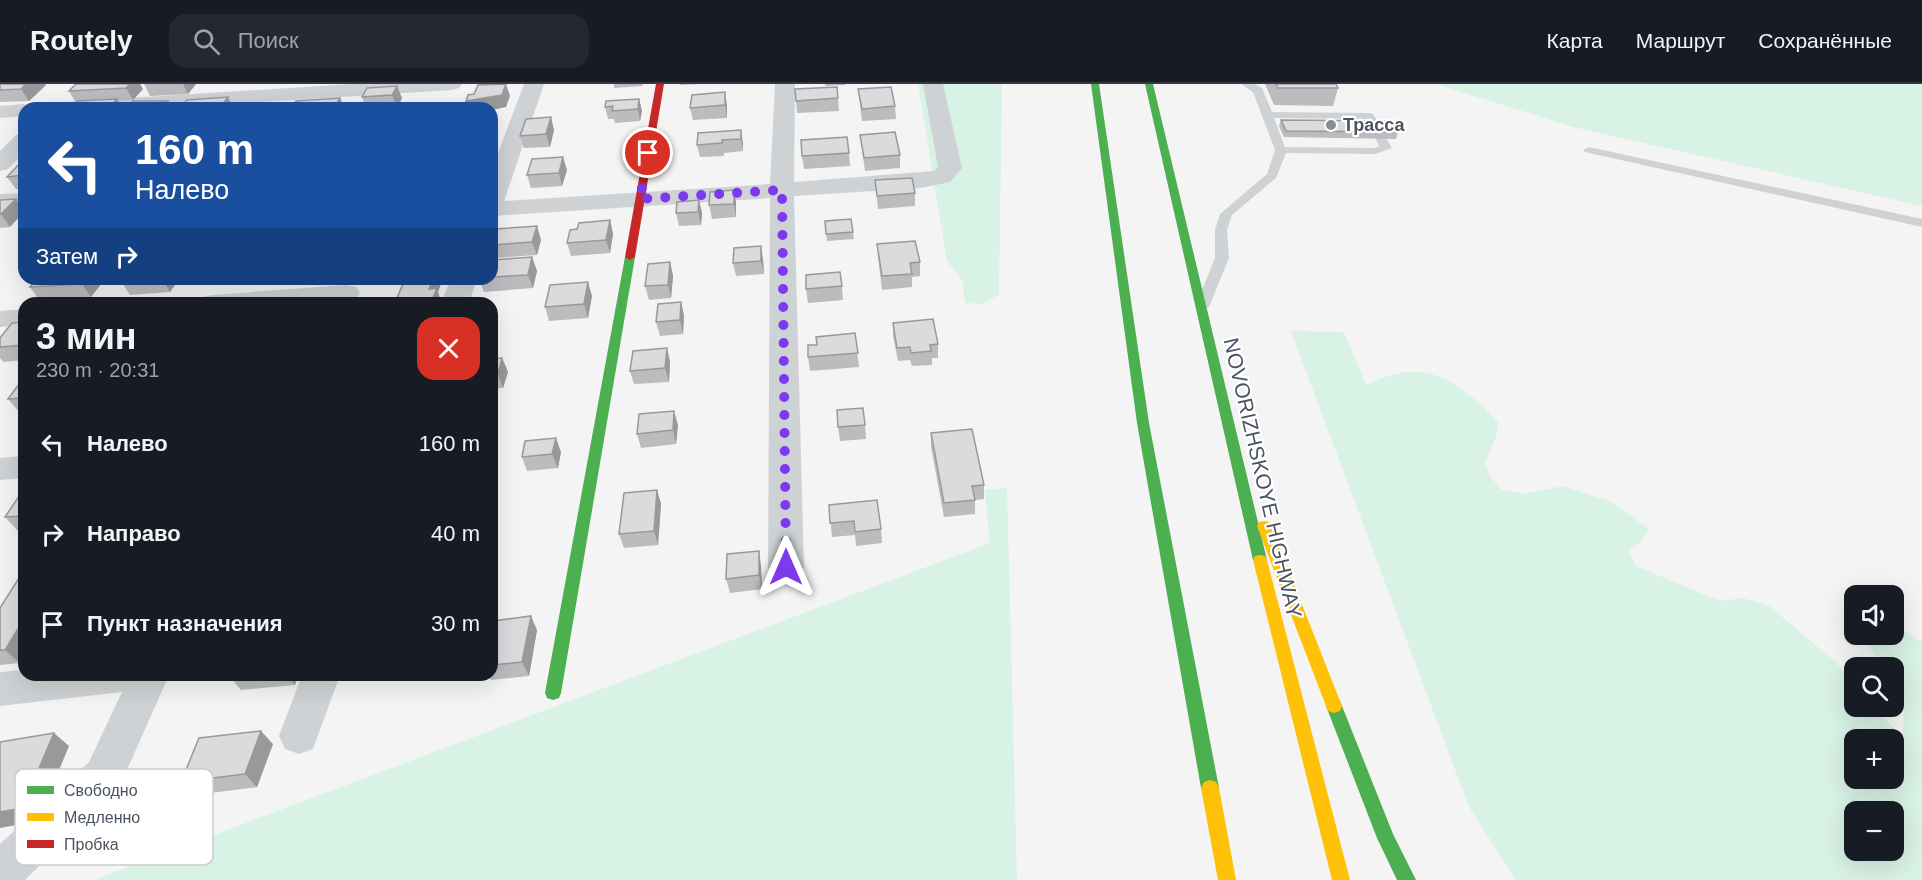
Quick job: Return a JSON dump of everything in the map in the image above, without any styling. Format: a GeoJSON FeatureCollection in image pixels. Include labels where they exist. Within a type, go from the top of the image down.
{"type":"FeatureCollection","features":[{"type":"Feature","properties":{"kind":"main road"},"geometry":{"type":"LineString","coordinates":[[553,693],[660,84]]}},
{"type":"Feature","properties":{"kind":"main road"},"geometry":{"type":"LineString","coordinates":[[1095,84],[1143,423],[1227,880]]}},
{"type":"Feature","properties":{"kind":"main road","name":"NOVORIZHSKOYE HIGHWAY"},"geometry":{"type":"LineString","coordinates":[[1149,84],[1275,623],[1341,880]]}},
{"type":"Feature","properties":{"kind":"main road"},"geometry":{"type":"LineString","coordinates":[[1238,462],[1386,838],[1407,880]]}},
{"type":"Feature","properties":{"kind":"street"},"geometry":{"type":"LineString","coordinates":[[63,102],[82,84]]}},
{"type":"Feature","properties":{"kind":"street"},"geometry":{"type":"LineString","coordinates":[[162,102],[452,84],[444,102]]}},
{"type":"Feature","properties":{"kind":"street"},"geometry":{"type":"LineString","coordinates":[[498,184],[534,84]]}},
{"type":"Feature","properties":{"kind":"street"},"geometry":{"type":"LineString","coordinates":[[785,84],[782,190],[786,567]]}},
{"type":"Feature","properties":{"kind":"street"},"geometry":{"type":"LineString","coordinates":[[498,208],[782,190],[942,177],[950,168],[933,84]]}},
{"type":"Feature","properties":{"kind":"street"},"geometry":{"type":"LineString","coordinates":[[0,112],[18,111]]}},
{"type":"Feature","properties":{"kind":"street"},"geometry":{"type":"LineString","coordinates":[[0,164],[18,146]]}},
{"type":"Feature","properties":{"kind":"street"},"geometry":{"type":"LineString","coordinates":[[0,201],[18,200]]}},
{"type":"Feature","properties":{"kind":"street"},"geometry":{"type":"LineString","coordinates":[[286,297],[347,292]]}},
{"type":"Feature","properties":{"kind":"street"},"geometry":{"type":"LineString","coordinates":[[0,319],[18,318]]}},
{"type":"Feature","properties":{"kind":"street"},"geometry":{"type":"LineString","coordinates":[[0,469],[18,468]]}},
{"type":"Feature","properties":{"kind":"street"},"geometry":{"type":"LineString","coordinates":[[0,689],[73,681]]}},
{"type":"Feature","properties":{"kind":"street"},"geometry":{"type":"LineString","coordinates":[[107,769],[147,681]]}},
{"type":"Feature","properties":{"kind":"street"},"geometry":{"type":"LineString","coordinates":[[299,736],[319,681]]}},
{"type":"Feature","properties":{"kind":"street"},"geometry":{"type":"LineString","coordinates":[[0,872],[15,860]]}},
{"type":"Feature","properties":{"kind":"lane"},"geometry":{"type":"LineString","coordinates":[[1202,307],[1222,258],[1221,230],[1227,214],[1272,176],[1281,150],[1258,90],[1246,84]]}},
{"type":"Feature","properties":{"kind":"lane"},"geometry":{"type":"LineString","coordinates":[[1267,115],[1369,116],[1375,127]]}},
{"type":"Feature","properties":{"kind":"lane"},"geometry":{"type":"LineString","coordinates":[[1293,115],[1308,151]]}},
{"type":"Feature","properties":{"kind":"lane"},"geometry":{"type":"LineString","coordinates":[[1318,115],[1323,126]]}},
{"type":"Feature","properties":{"kind":"lane"},"geometry":{"type":"LineString","coordinates":[[1343,116],[1348,127]]}},
{"type":"Feature","properties":{"kind":"lane"},"geometry":{"type":"LineString","coordinates":[[1328,138],[1334,151]]}},
{"type":"Feature","properties":{"kind":"lane"},"geometry":{"type":"LineString","coordinates":[[1354,138],[1361,151]]}},
{"type":"Feature","properties":{"kind":"lane"},"geometry":{"type":"LineString","coordinates":[[1281,150],[1361,151],[1386,148],[1381,138]]}},
{"type":"Feature","properties":{"kind":"lane"},"geometry":{"type":"LineString","coordinates":[[1589,150],[1922,223]]}},
{"type":"Feature","properties":{"kind":"green space"},"geometry":{"type":"Polygon","coordinates":[[[918,84],[1002,84],[999,294],[983,304],[965,303],[962,280],[947,261],[918,84]]]}},
{"type":"Feature","properties":{"kind":"green space"},"geometry":{"type":"Polygon","coordinates":[[[1436,84],[1922,84],[1922,206],[1573,127],[1436,84]]]}},
{"type":"Feature","properties":{"kind":"green space"},"geometry":{"type":"Polygon","coordinates":[[[1291,331],[1344,332],[1366,385],[1389,376],[1413,372],[1441,377],[1454,384],[1498,422],[1497,434],[1485,463],[1490,476],[1502,490],[1525,494],[1562,486],[1610,501],[1649,529],[1642,541],[1629,551],[1636,566],[1720,601],[1743,598],[1769,606],[1837,663],[1844,674],[1844,717],[1883,717],[1896,729],[1844,729],[1844,789],[1904,789],[1904,657],[1876,657],[1869,645],[1904,645],[1904,630],[1922,642],[1922,880],[1516,880],[1469,807],[1291,331]]]}},
{"type":"Feature","properties":{"kind":"green space"},"geometry":{"type":"Polygon","coordinates":[[[1007,488],[1017,880],[94,880],[134,865],[213,865],[213,835],[990,543],[985,490],[1007,488]]]}},
{"type":"Feature","properties":{"kind":"building"},"geometry":{"type":"Polygon","coordinates":[[[0,84],[26,84],[21,89],[0,90],[0,84]]]}},
{"type":"Feature","properties":{"kind":"building"},"geometry":{"type":"Polygon","coordinates":[[[76,84],[130,84],[126,88],[69,91],[76,84]]]}},
{"type":"Feature","properties":{"kind":"building"},"geometry":{"type":"Polygon","coordinates":[[[506,84],[502,95],[466,101],[468,95],[474,94],[478,85],[506,84]]]}},
{"type":"Feature","properties":{"kind":"building"},"geometry":{"type":"Polygon","coordinates":[[[1276,84],[1336,84],[1338,88],[1278,88],[1276,84]]]}},
{"type":"Feature","properties":{"kind":"building"},"geometry":{"type":"Polygon","coordinates":[[[397,86],[392,95],[362,97],[367,88],[397,86]]]}},
{"type":"Feature","properties":{"kind":"building"},"geometry":{"type":"Polygon","coordinates":[[[837,87],[838,98],[796,101],[795,89],[837,87]]]}},
{"type":"Feature","properties":{"kind":"building"},"geometry":{"type":"Polygon","coordinates":[[[891,87],[895,106],[862,109],[858,89],[891,87]]]}},
{"type":"Feature","properties":{"kind":"building"},"geometry":{"type":"Polygon","coordinates":[[[725,92],[725,105],[690,108],[692,95],[725,92]]]}},
{"type":"Feature","properties":{"kind":"building"},"geometry":{"type":"Polygon","coordinates":[[[228,97],[224,102],[185,102],[228,97]]]}},
{"type":"Feature","properties":{"kind":"building"},"geometry":{"type":"Polygon","coordinates":[[[340,98],[338,102],[296,101],[340,98]]]}},
{"type":"Feature","properties":{"kind":"building"},"geometry":{"type":"Polygon","coordinates":[[[117,99],[114,102],[78,101],[117,99]]]}},
{"type":"Feature","properties":{"kind":"building"},"geometry":{"type":"Polygon","coordinates":[[[639,99],[638,109],[612,111],[613,106],[605,107],[606,101],[639,99]]]}},
{"type":"Feature","properties":{"kind":"building"},"geometry":{"type":"Polygon","coordinates":[[[133,101],[168,101],[167,102],[133,101]]]}},
{"type":"Feature","properties":{"kind":"building"},"geometry":{"type":"Polygon","coordinates":[[[551,117],[546,134],[520,136],[526,119],[551,117]]]}},
{"type":"Feature","properties":{"kind":"building"},"geometry":{"type":"Polygon","coordinates":[[[1281,120],[1392,121],[1398,132],[1286,131],[1281,120]]]}},
{"type":"Feature","properties":{"kind":"building"},"geometry":{"type":"Polygon","coordinates":[[[741,130],[741,139],[697,145],[698,133],[741,130]]]}},
{"type":"Feature","properties":{"kind":"building"},"geometry":{"type":"Polygon","coordinates":[[[895,132],[900,155],[864,158],[860,135],[895,132]]]}},
{"type":"Feature","properties":{"kind":"building"},"geometry":{"type":"Polygon","coordinates":[[[847,137],[849,153],[802,156],[801,140],[847,137]]]}},
{"type":"Feature","properties":{"kind":"building"},"geometry":{"type":"Polygon","coordinates":[[[563,157],[559,173],[527,175],[532,159],[563,157]]]}},
{"type":"Feature","properties":{"kind":"building"},"geometry":{"type":"Polygon","coordinates":[[[18,165],[18,176],[7,177],[18,165]]]}},
{"type":"Feature","properties":{"kind":"building"},"geometry":{"type":"Polygon","coordinates":[[[912,178],[915,193],[877,196],[875,180],[912,178]]]}},
{"type":"Feature","properties":{"kind":"building"},"geometry":{"type":"Polygon","coordinates":[[[734,190],[734,204],[709,205],[710,192],[734,190]]]}},
{"type":"Feature","properties":{"kind":"building"},"geometry":{"type":"Polygon","coordinates":[[[16,199],[1,214],[0,214],[0,200],[16,199]]]}},
{"type":"Feature","properties":{"kind":"building"},"geometry":{"type":"Polygon","coordinates":[[[699,200],[698,212],[676,213],[677,202],[699,200]]]}},
{"type":"Feature","properties":{"kind":"building"},"geometry":{"type":"Polygon","coordinates":[[[851,219],[853,232],[826,234],[825,221],[851,219]]]}},
{"type":"Feature","properties":{"kind":"building"},"geometry":{"type":"Polygon","coordinates":[[[610,220],[606,240],[567,243],[570,230],[577,229],[579,223],[610,220]]]}},
{"type":"Feature","properties":{"kind":"building"},"geometry":{"type":"Polygon","coordinates":[[[537,226],[532,242],[498,245],[498,229],[537,226]]]}},
{"type":"Feature","properties":{"kind":"building"},"geometry":{"type":"Polygon","coordinates":[[[915,241],[920,262],[910,263],[912,274],[882,276],[877,244],[915,241]]]}},
{"type":"Feature","properties":{"kind":"building"},"geometry":{"type":"Polygon","coordinates":[[[761,246],[761,261],[733,263],[734,248],[761,246]]]}},
{"type":"Feature","properties":{"kind":"building"},"geometry":{"type":"Polygon","coordinates":[[[532,257],[528,275],[498,277],[498,260],[532,257]]]}},
{"type":"Feature","properties":{"kind":"building"},"geometry":{"type":"Polygon","coordinates":[[[670,262],[668,285],[645,286],[648,264],[670,262]]]}},
{"type":"Feature","properties":{"kind":"building"},"geometry":{"type":"Polygon","coordinates":[[[840,272],[842,286],[806,289],[806,275],[840,272]]]}},
{"type":"Feature","properties":{"kind":"building"},"geometry":{"type":"Polygon","coordinates":[[[588,282],[584,304],[545,307],[550,285],[588,282]]]}},
{"type":"Feature","properties":{"kind":"building"},"geometry":{"type":"Polygon","coordinates":[[[32,285],[65,285],[30,287],[32,285]]]}},
{"type":"Feature","properties":{"kind":"building"},"geometry":{"type":"Polygon","coordinates":[[[402,285],[431,285],[429,289],[437,288],[433,297],[398,297],[402,285]]]}},
{"type":"Feature","properties":{"kind":"building"},"geometry":{"type":"Polygon","coordinates":[[[681,302],[680,320],[656,322],[658,304],[681,302]]]}},
{"type":"Feature","properties":{"kind":"building"},"geometry":{"type":"Polygon","coordinates":[[[933,319],[938,344],[930,345],[931,351],[911,353],[910,347],[897,348],[893,323],[933,319]]]}},
{"type":"Feature","properties":{"kind":"building"},"geometry":{"type":"Polygon","coordinates":[[[18,322],[18,346],[0,347],[0,338],[12,323],[18,322]]]}},
{"type":"Feature","properties":{"kind":"building"},"geometry":{"type":"Polygon","coordinates":[[[855,333],[858,353],[808,357],[808,345],[817,345],[816,337],[855,333]]]}},
{"type":"Feature","properties":{"kind":"building"},"geometry":{"type":"Polygon","coordinates":[[[667,348],[665,368],[630,371],[633,351],[667,348]]]}},
{"type":"Feature","properties":{"kind":"building"},"geometry":{"type":"Polygon","coordinates":[[[498,358],[502,358],[498,374],[498,358]]]}},
{"type":"Feature","properties":{"kind":"building"},"geometry":{"type":"Polygon","coordinates":[[[18,386],[18,398],[8,399],[18,386]]]}},
{"type":"Feature","properties":{"kind":"building"},"geometry":{"type":"Polygon","coordinates":[[[863,408],[865,425],[838,427],[837,410],[863,408]]]}},
{"type":"Feature","properties":{"kind":"building"},"geometry":{"type":"Polygon","coordinates":[[[674,411],[673,430],[637,434],[639,414],[674,411]]]}},
{"type":"Feature","properties":{"kind":"building"},"geometry":{"type":"Polygon","coordinates":[[[972,429],[984,485],[972,486],[975,500],[944,503],[931,433],[972,429]]]}},
{"type":"Feature","properties":{"kind":"building"},"geometry":{"type":"Polygon","coordinates":[[[556,438],[552,454],[522,457],[525,441],[556,438]]]}},
{"type":"Feature","properties":{"kind":"building"},"geometry":{"type":"Polygon","coordinates":[[[657,490],[654,531],[619,534],[624,493],[657,490]]]}},
{"type":"Feature","properties":{"kind":"building"},"geometry":{"type":"Polygon","coordinates":[[[18,498],[18,516],[5,517],[18,498]]]}},
{"type":"Feature","properties":{"kind":"building"},"geometry":{"type":"Polygon","coordinates":[[[877,500],[881,529],[855,532],[854,521],[830,523],[829,505],[877,500]]]}},
{"type":"Feature","properties":{"kind":"building"},"geometry":{"type":"Polygon","coordinates":[[[759,551],[759,575],[726,579],[727,554],[759,551]]]}},
{"type":"Feature","properties":{"kind":"building"},"geometry":{"type":"Polygon","coordinates":[[[18,580],[18,629],[5,650],[0,650],[0,608],[18,580]]]}},
{"type":"Feature","properties":{"kind":"building"},"geometry":{"type":"Polygon","coordinates":[[[531,616],[522,662],[498,664],[498,620],[531,616]]]}},
{"type":"Feature","properties":{"kind":"building"},"geometry":{"type":"Polygon","coordinates":[[[261,731],[245,774],[213,778],[213,769],[186,769],[199,738],[261,731]]]}},
{"type":"Feature","properties":{"kind":"building"},"geometry":{"type":"Polygon","coordinates":[[[54,733],[39,769],[15,769],[15,809],[0,812],[0,742],[54,733]]]}},
{"type":"Feature","properties":{"kind":"traffic: fast"},"geometry":{"type":"LineString","coordinates":[[1095,84],[1143,423],[1210,788]]}},
{"type":"Feature","properties":{"kind":"traffic: fast"},"geometry":{"type":"LineString","coordinates":[[1149,84],[1260,560]]}},
{"type":"Feature","properties":{"kind":"traffic: fast"},"geometry":{"type":"LineString","coordinates":[[553,693],[630,257]]}},
{"type":"Feature","properties":{"kind":"traffic: fast"},"geometry":{"type":"LineString","coordinates":[[1334,706],[1386,838],[1407,880]]}},
{"type":"Feature","properties":{"kind":"traffic: slow"},"geometry":{"type":"LineString","coordinates":[[1264,526],[1334,706]]}},
{"type":"Feature","properties":{"kind":"traffic: slow"},"geometry":{"type":"LineString","coordinates":[[1260,560],[1341,880]]}},
{"type":"Feature","properties":{"kind":"traffic: slow"},"geometry":{"type":"LineString","coordinates":[[1210,788],[1227,880]]}},
{"type":"Feature","properties":{"kind":"traffic: jam"},"geometry":{"type":"LineString","coordinates":[[630,257],[660,84]]}},
{"type":"Feature","properties":{"kind":"place","name":"Трасса"},"geometry":{"type":"Point","coordinates":[1331,125]}},
{"type":"Feature","properties":{"kind":"route"},"geometry":{"type":"LineString","coordinates":[[648,153],[640,199],[782,190],[786,567]]}}]}
